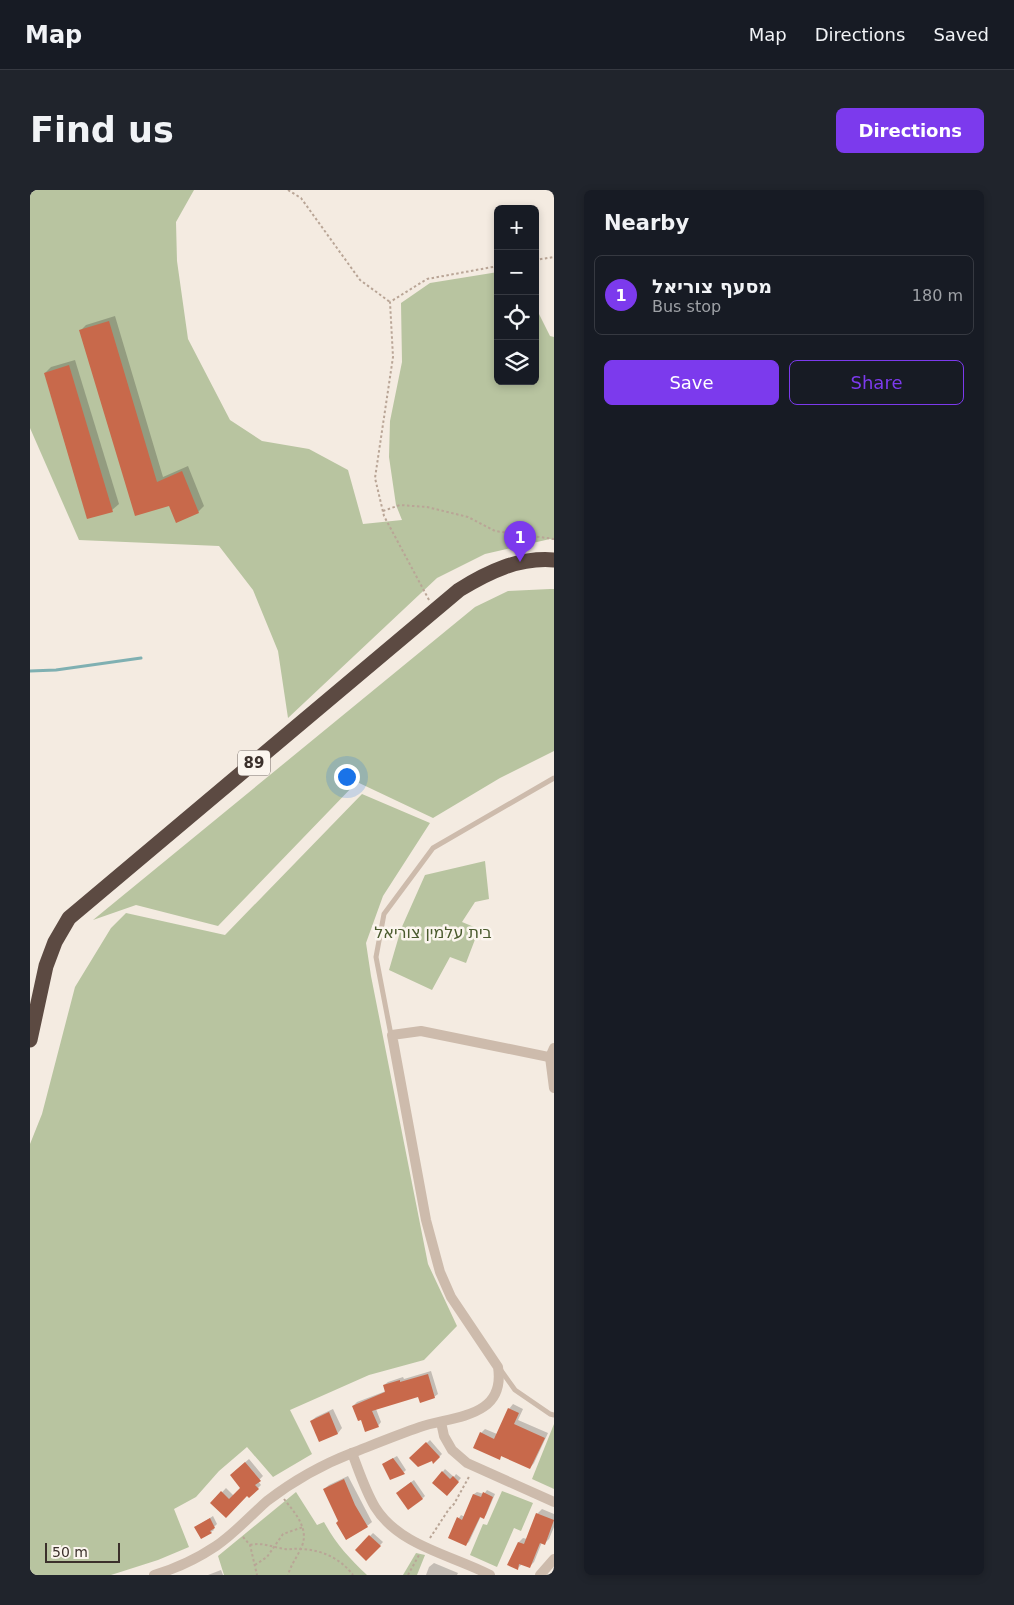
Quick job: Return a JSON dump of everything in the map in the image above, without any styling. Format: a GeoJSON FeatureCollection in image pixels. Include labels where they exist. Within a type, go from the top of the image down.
{"type":"FeatureCollection","features":[{"type":"Feature","properties":{"kind":"highway","name":"89"},"geometry":{"type":"LineString","coordinates":[[30,1040],[46,966],[54,942],[69,918],[459,590],[483,575],[512,564],[544,559],[554,560]]}},
{"type":"Feature","properties":{"kind":"street"},"geometry":{"type":"LineString","coordinates":[[158,1575],[215,1547],[279,1492],[323,1465],[420,1427],[464,1417],[476,1412],[495,1395],[499,1386],[500,1376],[498,1367],[454,1303],[440,1272],[426,1220],[392,1035],[422,1031],[553,1054],[554,1088]]}},
{"type":"Feature","properties":{"kind":"street"},"geometry":{"type":"LineString","coordinates":[[441,1422],[444,1436],[452,1450],[466,1463],[554,1502]]}},
{"type":"Feature","properties":{"kind":"street"},"geometry":{"type":"LineString","coordinates":[[352,1453],[368,1492],[383,1518],[408,1538],[490,1575]]}},
{"type":"Feature","properties":{"kind":"street"},"geometry":{"type":"LineString","coordinates":[[540,1575],[554,1559]]}},
{"type":"Feature","properties":{"kind":"lane"},"geometry":{"type":"LineString","coordinates":[[392,1035],[376,957],[384,914],[434,848],[554,778]]}},
{"type":"Feature","properties":{"kind":"lane"},"geometry":{"type":"LineString","coordinates":[[498,1367],[515,1390],[554,1415]]}},
{"type":"Feature","properties":{"kind":"path"},"geometry":{"type":"LineString","coordinates":[[288,190],[302,198],[360,280],[390,302]]}},
{"type":"Feature","properties":{"kind":"path"},"geometry":{"type":"LineString","coordinates":[[539,259],[554,257]]}},
{"type":"Feature","properties":{"kind":"path"},"geometry":{"type":"LineString","coordinates":[[390,302],[427,279],[494,267]]}},
{"type":"Feature","properties":{"kind":"path"},"geometry":{"type":"LineString","coordinates":[[390,302],[393,357],[375,478],[384,516],[435,610]]}},
{"type":"Feature","properties":{"kind":"path"},"geometry":{"type":"LineString","coordinates":[[383,511],[400,505],[427,508],[468,517],[495,532],[554,539]]}},
{"type":"Feature","properties":{"kind":"path"},"geometry":{"type":"LineString","coordinates":[[408,1575],[424,1546],[454,1504],[475,1466]]}},
{"type":"Feature","properties":{"kind":"path"},"geometry":{"type":"LineString","coordinates":[[279,1492],[300,1519],[303,1527],[303,1545],[288,1575]]}},
{"type":"Feature","properties":{"kind":"path"},"geometry":{"type":"LineString","coordinates":[[255,1565],[267,1557],[283,1534],[303,1527]]}},
{"type":"Feature","properties":{"kind":"path"},"geometry":{"type":"LineString","coordinates":[[236,1530],[250,1546],[257,1575]]}},
{"type":"Feature","properties":{"kind":"path"},"geometry":{"type":"LineString","coordinates":[[250,1546],[258,1543],[274,1547],[320,1552],[342,1563],[353,1575]]}},
{"type":"Feature","properties":{"kind":"green space"},"geometry":{"type":"Polygon","coordinates":[[[30,190],[194,190],[176,222],[177,261],[188,339],[230,420],[262,441],[309,449],[348,470],[363,524],[402,520],[396,505],[389,457],[390,421],[402,362],[401,303],[430,283],[494,273],[494,385],[539,385],[539,314],[550,336],[554,337],[554,540],[550,539],[485,554],[437,578],[288,718],[278,651],[253,590],[219,546],[79,540],[30,428],[30,190]]]}},
{"type":"Feature","properties":{"kind":"green space"},"geometry":{"type":"Polygon","coordinates":[[[554,589],[554,751],[500,778],[433,818],[357,782],[218,926],[136,905],[93,920],[475,607],[508,591],[554,589]]]}},
{"type":"Feature","properties":{"kind":"green space"},"geometry":{"type":"Polygon","coordinates":[[[362,794],[430,823],[383,896],[366,943],[428,1264],[457,1326],[424,1360],[369,1375],[290,1410],[312,1454],[273,1477],[247,1447],[219,1471],[196,1497],[174,1509],[189,1547],[158,1560],[111,1575],[30,1575],[30,1144],[42,1114],[75,987],[111,928],[126,913],[225,935],[362,794]]]}},
{"type":"Feature","properties":{"kind":"green space","name":"בית עלמין צוריאל"},"geometry":{"type":"Polygon","coordinates":[[[485,861],[489,899],[475,902],[462,922],[479,929],[466,963],[450,957],[432,990],[389,970],[401,929],[425,875],[485,861]]]}},
{"type":"Feature","properties":{"kind":"green space"},"geometry":{"type":"Polygon","coordinates":[[[554,1424],[554,1489],[532,1479],[554,1424]]]}},
{"type":"Feature","properties":{"kind":"green space"},"geometry":{"type":"Polygon","coordinates":[[[502,1491],[533,1503],[521,1531],[514,1528],[497,1567],[470,1555],[483,1524],[487,1525],[502,1491]]]}},
{"type":"Feature","properties":{"kind":"green space"},"geometry":{"type":"Polygon","coordinates":[[[296,1492],[317,1525],[324,1522],[343,1550],[367,1575],[224,1575],[218,1556],[296,1492]]]}},
{"type":"Feature","properties":{"kind":"green space"},"geometry":{"type":"Polygon","coordinates":[[[416,1553],[425,1555],[417,1575],[403,1575],[416,1553]]]}},
{"type":"Feature","properties":{"kind":"building"},"geometry":{"type":"Polygon","coordinates":[[[109,321],[157,482],[182,471],[199,513],[176,523],[169,506],[135,516],[79,330],[109,321]]]}},
{"type":"Feature","properties":{"kind":"building"},"geometry":{"type":"Polygon","coordinates":[[[69,365],[113,512],[87,519],[44,373],[69,365]]]}},
{"type":"Feature","properties":{"kind":"building"},"geometry":{"type":"Polygon","coordinates":[[[428,1374],[435,1398],[420,1403],[418,1397],[372,1411],[379,1427],[365,1432],[361,1420],[358,1421],[352,1406],[385,1392],[383,1385],[428,1374]]]}},
{"type":"Feature","properties":{"kind":"building"},"geometry":{"type":"Polygon","coordinates":[[[508,1408],[519,1413],[514,1424],[545,1438],[530,1469],[501,1456],[500,1460],[473,1448],[480,1432],[494,1439],[508,1408]]]}},
{"type":"Feature","properties":{"kind":"building"},"geometry":{"type":"Polygon","coordinates":[[[329,1412],[338,1434],[319,1442],[310,1421],[329,1412]]]}},
{"type":"Feature","properties":{"kind":"building"},"geometry":{"type":"Polygon","coordinates":[[[426,1442],[440,1457],[433,1464],[432,1461],[418,1467],[409,1458],[426,1442]]]}},
{"type":"Feature","properties":{"kind":"building"},"geometry":{"type":"Polygon","coordinates":[[[393,1458],[405,1474],[390,1480],[382,1464],[393,1458]]]}},
{"type":"Feature","properties":{"kind":"building"},"geometry":{"type":"Polygon","coordinates":[[[245,1462],[261,1481],[255,1485],[259,1489],[249,1498],[247,1496],[226,1518],[210,1503],[221,1491],[229,1499],[240,1488],[230,1475],[245,1462]]]}},
{"type":"Feature","properties":{"kind":"building"},"geometry":{"type":"Polygon","coordinates":[[[442,1471],[450,1479],[453,1476],[459,1482],[447,1496],[432,1483],[442,1471]]]}},
{"type":"Feature","properties":{"kind":"building"},"geometry":{"type":"Polygon","coordinates":[[[344,1479],[355,1505],[368,1527],[346,1540],[336,1523],[338,1521],[323,1489],[344,1479]]]}},
{"type":"Feature","properties":{"kind":"building"},"geometry":{"type":"Polygon","coordinates":[[[411,1482],[423,1499],[408,1510],[396,1493],[411,1482]]]}},
{"type":"Feature","properties":{"kind":"building"},"geometry":{"type":"Polygon","coordinates":[[[483,1492],[493,1497],[484,1519],[480,1517],[466,1546],[448,1538],[457,1517],[462,1520],[473,1494],[481,1497],[483,1492]]]}},
{"type":"Feature","properties":{"kind":"building"},"geometry":{"type":"Polygon","coordinates":[[[536,1513],[554,1520],[545,1545],[540,1543],[530,1568],[519,1564],[518,1570],[507,1565],[518,1542],[524,1544],[536,1513]]]}},
{"type":"Feature","properties":{"kind":"building"},"geometry":{"type":"Polygon","coordinates":[[[210,1518],[215,1528],[210,1531],[212,1533],[201,1539],[194,1527],[210,1518]]]}},
{"type":"Feature","properties":{"kind":"building"},"geometry":{"type":"Polygon","coordinates":[[[369,1535],[381,1546],[366,1561],[355,1550],[369,1535]]]}},
{"type":"Feature","properties":{"kind":"waterway"},"geometry":{"type":"LineString","coordinates":[[30,671],[56,670],[141,658]]}},
{"type":"Feature","properties":{"kind":"place","name":"מסעף צוריאל"},"geometry":{"type":"Point","coordinates":[520,562]}}]}
